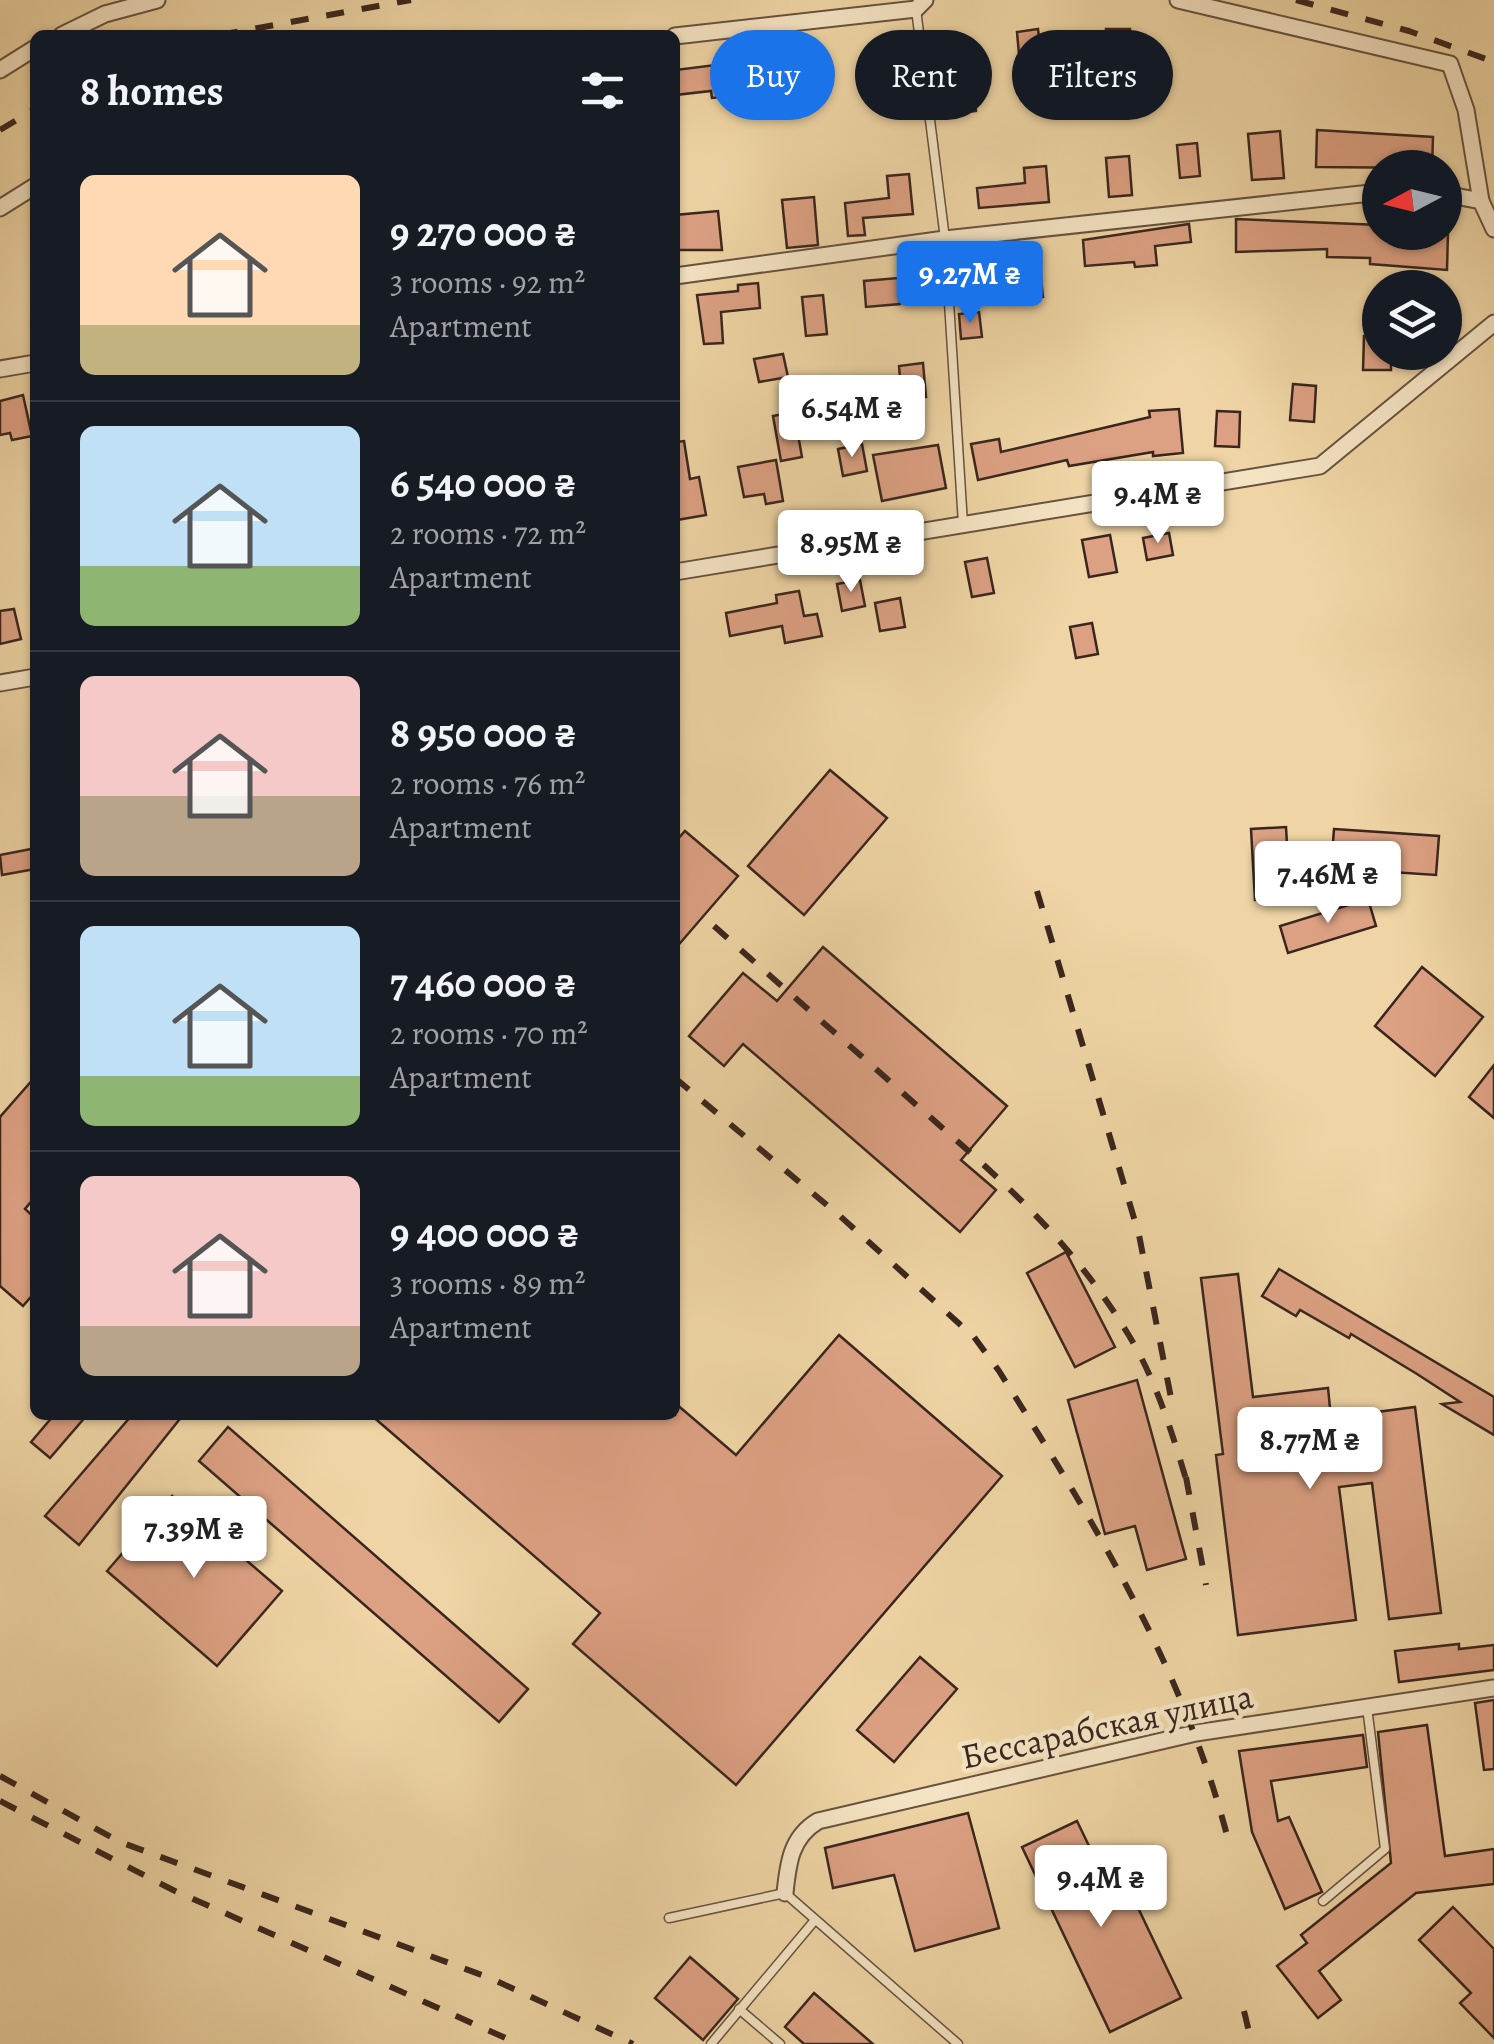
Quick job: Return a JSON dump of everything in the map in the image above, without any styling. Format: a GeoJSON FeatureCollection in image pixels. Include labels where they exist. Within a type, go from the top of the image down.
{"type":"FeatureCollection","features":[{"type":"Feature","properties":{"kind":"street"},"geometry":{"type":"LineString","coordinates":[[72,30],[105,14],[157,0]]}},
{"type":"Feature","properties":{"kind":"street"},"geometry":{"type":"LineString","coordinates":[[1178,0],[1450,64],[1466,110],[1481,201],[1494,229]]}},
{"type":"Feature","properties":{"kind":"street"},"geometry":{"type":"LineString","coordinates":[[680,35],[921,4]]}},
{"type":"Feature","properties":{"kind":"street"},"geometry":{"type":"LineString","coordinates":[[0,70],[30,51]]}},
{"type":"Feature","properties":{"kind":"street"},"geometry":{"type":"LineString","coordinates":[[0,208],[30,189]]}},
{"type":"Feature","properties":{"kind":"street"},"geometry":{"type":"LineString","coordinates":[[680,275],[945,239],[1362,194]]}},
{"type":"Feature","properties":{"kind":"street"},"geometry":{"type":"LineString","coordinates":[[1462,197],[1481,201]]}},
{"type":"Feature","properties":{"kind":"street"},"geometry":{"type":"LineString","coordinates":[[680,571],[1320,466],[1494,322]]}},
{"type":"Feature","properties":{"kind":"street"},"geometry":{"type":"LineString","coordinates":[[0,369],[30,365]]}},
{"type":"Feature","properties":{"kind":"street"},"geometry":{"type":"LineString","coordinates":[[0,683],[30,678]]}},
{"type":"Feature","properties":{"kind":"street","name":"Бессарабская улица"},"geometry":{"type":"LineString","coordinates":[[785,1893],[792,1849],[803,1830],[818,1821],[1196,1733],[1494,1688]]}},
{"type":"Feature","properties":{"kind":"lane"},"geometry":{"type":"LineString","coordinates":[[921,4],[945,239],[962,524]]}},
{"type":"Feature","properties":{"kind":"lane"},"geometry":{"type":"LineString","coordinates":[[1322,1901],[1385,1849],[1367,1707]]}},
{"type":"Feature","properties":{"kind":"lane"},"geometry":{"type":"LineString","coordinates":[[670,1918],[785,1893],[958,2044]]}},
{"type":"Feature","properties":{"kind":"lane"},"geometry":{"type":"LineString","coordinates":[[712,2044],[815,1920]]}},
{"type":"Feature","properties":{"kind":"lane"},"geometry":{"type":"LineString","coordinates":[[740,2010],[780,2044]]}},
{"type":"Feature","properties":{"kind":"building"},"geometry":{"type":"Polygon","coordinates":[[[710,66],[710,91],[680,94],[680,69],[710,66]]]}},
{"type":"Feature","properties":{"kind":"building"},"geometry":{"type":"Polygon","coordinates":[[[1317,130],[1433,137],[1433,150],[1362,150],[1362,167],[1316,167],[1317,130]]]}},
{"type":"Feature","properties":{"kind":"building"},"geometry":{"type":"Polygon","coordinates":[[[1280,131],[1284,178],[1252,180],[1248,134],[1280,131]]]}},
{"type":"Feature","properties":{"kind":"building"},"geometry":{"type":"Polygon","coordinates":[[[1197,143],[1200,176],[1180,178],[1177,145],[1197,143]]]}},
{"type":"Feature","properties":{"kind":"building"},"geometry":{"type":"Polygon","coordinates":[[[1129,156],[1132,195],[1109,197],[1106,158],[1129,156]]]}},
{"type":"Feature","properties":{"kind":"building"},"geometry":{"type":"Polygon","coordinates":[[[1046,166],[1049,202],[979,208],[977,188],[1025,183],[1024,168],[1046,166]]]}},
{"type":"Feature","properties":{"kind":"building"},"geometry":{"type":"Polygon","coordinates":[[[909,174],[913,214],[863,218],[865,235],[848,236],[845,203],[889,198],[887,176],[909,174]]]}},
{"type":"Feature","properties":{"kind":"building"},"geometry":{"type":"Polygon","coordinates":[[[814,197],[818,245],[787,248],[782,200],[814,197]]]}},
{"type":"Feature","properties":{"kind":"building"},"geometry":{"type":"Polygon","coordinates":[[[718,211],[722,250],[680,250],[680,215],[718,211]]]}},
{"type":"Feature","properties":{"kind":"building"},"geometry":{"type":"Polygon","coordinates":[[[1236,219],[1362,224],[1362,250],[1448,250],[1447,270],[1370,264],[1370,258],[1327,257],[1327,249],[1236,252],[1236,219]]]}},
{"type":"Feature","properties":{"kind":"building"},"geometry":{"type":"Polygon","coordinates":[[[1189,224],[1191,242],[1155,246],[1157,265],[1135,267],[1134,262],[1085,266],[1083,240],[1189,224]]]}},
{"type":"Feature","properties":{"kind":"building"},"geometry":{"type":"Polygon","coordinates":[[[1040,270],[1043,297],[1024,299],[1021,272],[1040,270]]]}},
{"type":"Feature","properties":{"kind":"building"},"geometry":{"type":"Polygon","coordinates":[[[898,278],[900,304],[866,307],[864,281],[898,278]]]}},
{"type":"Feature","properties":{"kind":"building"},"geometry":{"type":"Polygon","coordinates":[[[758,283],[760,308],[721,312],[723,343],[704,344],[697,295],[738,291],[738,285],[758,283]]]}},
{"type":"Feature","properties":{"kind":"building"},"geometry":{"type":"Polygon","coordinates":[[[823,295],[827,334],[806,336],[802,297],[823,295]]]}},
{"type":"Feature","properties":{"kind":"building"},"geometry":{"type":"Polygon","coordinates":[[[979,312],[982,337],[961,339],[959,314],[979,312]]]}},
{"type":"Feature","properties":{"kind":"building"},"geometry":{"type":"Polygon","coordinates":[[[783,354],[788,377],[759,382],[754,359],[783,354]]]}},
{"type":"Feature","properties":{"kind":"building"},"geometry":{"type":"Polygon","coordinates":[[[923,363],[926,397],[902,400],[899,366],[923,363]]]}},
{"type":"Feature","properties":{"kind":"building"},"geometry":{"type":"Polygon","coordinates":[[[1293,384],[1316,386],[1314,422],[1290,420],[1293,384]]]}},
{"type":"Feature","properties":{"kind":"building"},"geometry":{"type":"Polygon","coordinates":[[[23,395],[30,436],[12,440],[10,433],[0,435],[0,401],[23,395]]]}},
{"type":"Feature","properties":{"kind":"building"},"geometry":{"type":"Polygon","coordinates":[[[1179,409],[1183,453],[1153,456],[1153,452],[1069,466],[1067,460],[978,480],[971,444],[999,439],[1001,452],[1150,417],[1149,411],[1179,409]]]}},
{"type":"Feature","properties":{"kind":"building"},"geometry":{"type":"Polygon","coordinates":[[[1217,411],[1240,412],[1239,447],[1215,446],[1217,411]]]}},
{"type":"Feature","properties":{"kind":"building"},"geometry":{"type":"Polygon","coordinates":[[[794,412],[802,457],[781,461],[773,416],[794,412]]]}},
{"type":"Feature","properties":{"kind":"building"},"geometry":{"type":"Polygon","coordinates":[[[680,441],[684,441],[690,479],[699,477],[706,515],[680,519],[680,441]]]}},
{"type":"Feature","properties":{"kind":"building"},"geometry":{"type":"Polygon","coordinates":[[[862,444],[867,471],[843,476],[838,449],[862,444]]]}},
{"type":"Feature","properties":{"kind":"building"},"geometry":{"type":"Polygon","coordinates":[[[938,445],[946,488],[882,501],[873,455],[938,445]]]}},
{"type":"Feature","properties":{"kind":"building"},"geometry":{"type":"Polygon","coordinates":[[[776,460],[783,501],[766,504],[764,494],[744,497],[738,467],[776,460]]]}},
{"type":"Feature","properties":{"kind":"building"},"geometry":{"type":"Polygon","coordinates":[[[1169,533],[1173,555],[1147,560],[1143,538],[1169,533]]]}},
{"type":"Feature","properties":{"kind":"building"},"geometry":{"type":"Polygon","coordinates":[[[1110,535],[1117,572],[1089,577],[1082,540],[1110,535]]]}},
{"type":"Feature","properties":{"kind":"building"},"geometry":{"type":"Polygon","coordinates":[[[987,558],[994,593],[972,597],[965,562],[987,558]]]}},
{"type":"Feature","properties":{"kind":"building"},"geometry":{"type":"Polygon","coordinates":[[[860,580],[865,606],[842,611],[837,584],[860,580]]]}},
{"type":"Feature","properties":{"kind":"building"},"geometry":{"type":"Polygon","coordinates":[[[799,591],[804,616],[817,614],[822,636],[785,643],[782,626],[730,636],[726,613],[777,603],[776,595],[799,591]]]}},
{"type":"Feature","properties":{"kind":"building"},"geometry":{"type":"Polygon","coordinates":[[[900,598],[905,627],[880,631],[875,603],[900,598]]]}},
{"type":"Feature","properties":{"kind":"building"},"geometry":{"type":"Polygon","coordinates":[[[14,609],[21,639],[0,644],[0,611],[14,609]]]}},
{"type":"Feature","properties":{"kind":"building"},"geometry":{"type":"Polygon","coordinates":[[[1092,623],[1098,654],[1076,658],[1070,627],[1092,623]]]}},
{"type":"Feature","properties":{"kind":"building"},"geometry":{"type":"Polygon","coordinates":[[[830,770],[887,818],[804,915],[748,866],[830,770]]]}},
{"type":"Feature","properties":{"kind":"building"},"geometry":{"type":"Polygon","coordinates":[[[1286,827],[1290,898],[1255,900],[1251,829],[1286,827]]]}},
{"type":"Feature","properties":{"kind":"building"},"geometry":{"type":"Polygon","coordinates":[[[1334,829],[1439,836],[1436,875],[1331,868],[1334,829]]]}},
{"type":"Feature","properties":{"kind":"building"},"geometry":{"type":"Polygon","coordinates":[[[685,831],[738,876],[680,943],[680,836],[685,831]]]}},
{"type":"Feature","properties":{"kind":"building"},"geometry":{"type":"Polygon","coordinates":[[[30,849],[30,870],[2,875],[0,855],[30,849]]]}},
{"type":"Feature","properties":{"kind":"building"},"geometry":{"type":"Polygon","coordinates":[[[1368,899],[1376,926],[1288,953],[1280,926],[1368,899]]]}},
{"type":"Feature","properties":{"kind":"building"},"geometry":{"type":"Polygon","coordinates":[[[823,947],[1007,1106],[961,1160],[996,1190],[960,1232],[743,1044],[724,1066],[689,1036],[743,973],[777,1001],[823,947]]]}},
{"type":"Feature","properties":{"kind":"building"},"geometry":{"type":"Polygon","coordinates":[[[1422,967],[1483,1017],[1435,1076],[1375,1026],[1422,967]]]}},
{"type":"Feature","properties":{"kind":"building"},"geometry":{"type":"Polygon","coordinates":[[[1494,1065],[1494,1118],[1469,1097],[1494,1065]]]}},
{"type":"Feature","properties":{"kind":"building"},"geometry":{"type":"Polygon","coordinates":[[[30,1083],[30,1203],[25,1209],[30,1214],[30,1298],[23,1306],[0,1286],[0,1117],[30,1083]]]}},
{"type":"Feature","properties":{"kind":"building"},"geometry":{"type":"Polygon","coordinates":[[[1066,1252],[1115,1347],[1075,1367],[1027,1273],[1066,1252]]]}},
{"type":"Feature","properties":{"kind":"building"},"geometry":{"type":"Polygon","coordinates":[[[1279,1269],[1494,1397],[1494,1435],[1442,1404],[1460,1402],[1351,1334],[1349,1338],[1300,1310],[1296,1316],[1262,1296],[1279,1269]]]}},
{"type":"Feature","properties":{"kind":"building"},"geometry":{"type":"Polygon","coordinates":[[[1238,1274],[1253,1397],[1328,1388],[1331,1418],[1415,1407],[1441,1613],[1389,1619],[1372,1483],[1339,1487],[1356,1620],[1238,1635],[1216,1455],[1223,1454],[1201,1278],[1238,1274]]]}},
{"type":"Feature","properties":{"kind":"building"},"geometry":{"type":"Polygon","coordinates":[[[839,1335],[1002,1476],[736,1785],[573,1644],[600,1613],[377,1420],[680,1420],[680,1407],[736,1455],[839,1335]]]}},
{"type":"Feature","properties":{"kind":"building"},"geometry":{"type":"Polygon","coordinates":[[[1137,1380],[1186,1559],[1147,1570],[1135,1526],[1105,1534],[1068,1400],[1137,1380]]]}},
{"type":"Feature","properties":{"kind":"building"},"geometry":{"type":"Polygon","coordinates":[[[50,1420],[83,1420],[50,1458],[31,1442],[50,1420]]]}},
{"type":"Feature","properties":{"kind":"building"},"geometry":{"type":"Polygon","coordinates":[[[128,1420],[179,1420],[79,1545],[45,1516],[128,1420]]]}},
{"type":"Feature","properties":{"kind":"building"},"geometry":{"type":"Polygon","coordinates":[[[228,1427],[528,1689],[499,1722],[199,1461],[228,1427]]]}},
{"type":"Feature","properties":{"kind":"building"},"geometry":{"type":"Polygon","coordinates":[[[172,1496],[282,1591],[217,1666],[107,1571],[172,1496]]]}},
{"type":"Feature","properties":{"kind":"building"},"geometry":{"type":"Polygon","coordinates":[[[1459,1644],[1459,1649],[1494,1645],[1494,1670],[1399,1682],[1395,1651],[1459,1644]]]}},
{"type":"Feature","properties":{"kind":"building"},"geometry":{"type":"Polygon","coordinates":[[[920,1657],[957,1689],[894,1762],[857,1730],[920,1657]]]}},
{"type":"Feature","properties":{"kind":"building"},"geometry":{"type":"Polygon","coordinates":[[[1494,1700],[1494,1769],[1484,1770],[1475,1703],[1494,1700]]]}},
{"type":"Feature","properties":{"kind":"building"},"geometry":{"type":"Polygon","coordinates":[[[1427,1725],[1445,1856],[1494,1849],[1494,1884],[1416,1893],[1319,1971],[1341,2000],[1318,2018],[1277,1966],[1307,1943],[1301,1935],[1391,1863],[1378,1732],[1427,1725]]]}},
{"type":"Feature","properties":{"kind":"building"},"geometry":{"type":"Polygon","coordinates":[[[1363,1735],[1367,1767],[1271,1781],[1278,1821],[1289,1817],[1322,1892],[1285,1909],[1252,1832],[1239,1751],[1363,1735]]]}},
{"type":"Feature","properties":{"kind":"building"},"geometry":{"type":"Polygon","coordinates":[[[968,1813],[999,1928],[915,1951],[894,1875],[833,1888],[825,1848],[968,1813]]]}},
{"type":"Feature","properties":{"kind":"building"},"geometry":{"type":"Polygon","coordinates":[[[1077,1821],[1114,1898],[1130,1891],[1181,1998],[1110,2032],[1022,1847],[1077,1821]]]}},
{"type":"Feature","properties":{"kind":"building"},"geometry":{"type":"Polygon","coordinates":[[[1453,1907],[1494,1949],[1494,2038],[1460,2003],[1471,1993],[1419,1940],[1453,1907]]]}},
{"type":"Feature","properties":{"kind":"building"},"geometry":{"type":"Polygon","coordinates":[[[690,1957],[738,1999],[703,2040],[655,1998],[690,1957]]]}},
{"type":"Feature","properties":{"kind":"building"},"geometry":{"type":"Polygon","coordinates":[[[814,1993],[873,2044],[804,2044],[785,2027],[814,1993]]]}},
{"type":"Feature","properties":{"kind":"railway"},"geometry":{"type":"LineString","coordinates":[[247,30],[411,0]]}},
{"type":"Feature","properties":{"kind":"railway"},"geometry":{"type":"LineString","coordinates":[[1296,0],[1409,31],[1494,62]]}},
{"type":"Feature","properties":{"kind":"railway"},"geometry":{"type":"LineString","coordinates":[[0,130],[30,112]]}},
{"type":"Feature","properties":{"kind":"railway"},"geometry":{"type":"LineString","coordinates":[[1037,891],[1139,1235],[1173,1408]]}},
{"type":"Feature","properties":{"kind":"railway"},"geometry":{"type":"LineString","coordinates":[[714,926],[1002,1182],[1082,1268],[1106,1299],[1148,1371],[1189,1489]]}},
{"type":"Feature","properties":{"kind":"railway"},"geometry":{"type":"LineString","coordinates":[[680,1082],[840,1216],[974,1337],[999,1371],[1101,1540],[1162,1657],[1188,1717],[1229,1843]]}},
{"type":"Feature","properties":{"kind":"railway"},"geometry":{"type":"LineString","coordinates":[[1186,1477],[1206,1585]]}},
{"type":"Feature","properties":{"kind":"railway"},"geometry":{"type":"LineString","coordinates":[[0,1776],[120,1842],[490,1978],[633,2044]]}},
{"type":"Feature","properties":{"kind":"railway"},"geometry":{"type":"LineString","coordinates":[[0,1801],[173,1890],[519,2044]]}},
{"type":"Feature","properties":{"kind":"railway"},"geometry":{"type":"LineString","coordinates":[[1244,2011],[1252,2044]]}}]}
